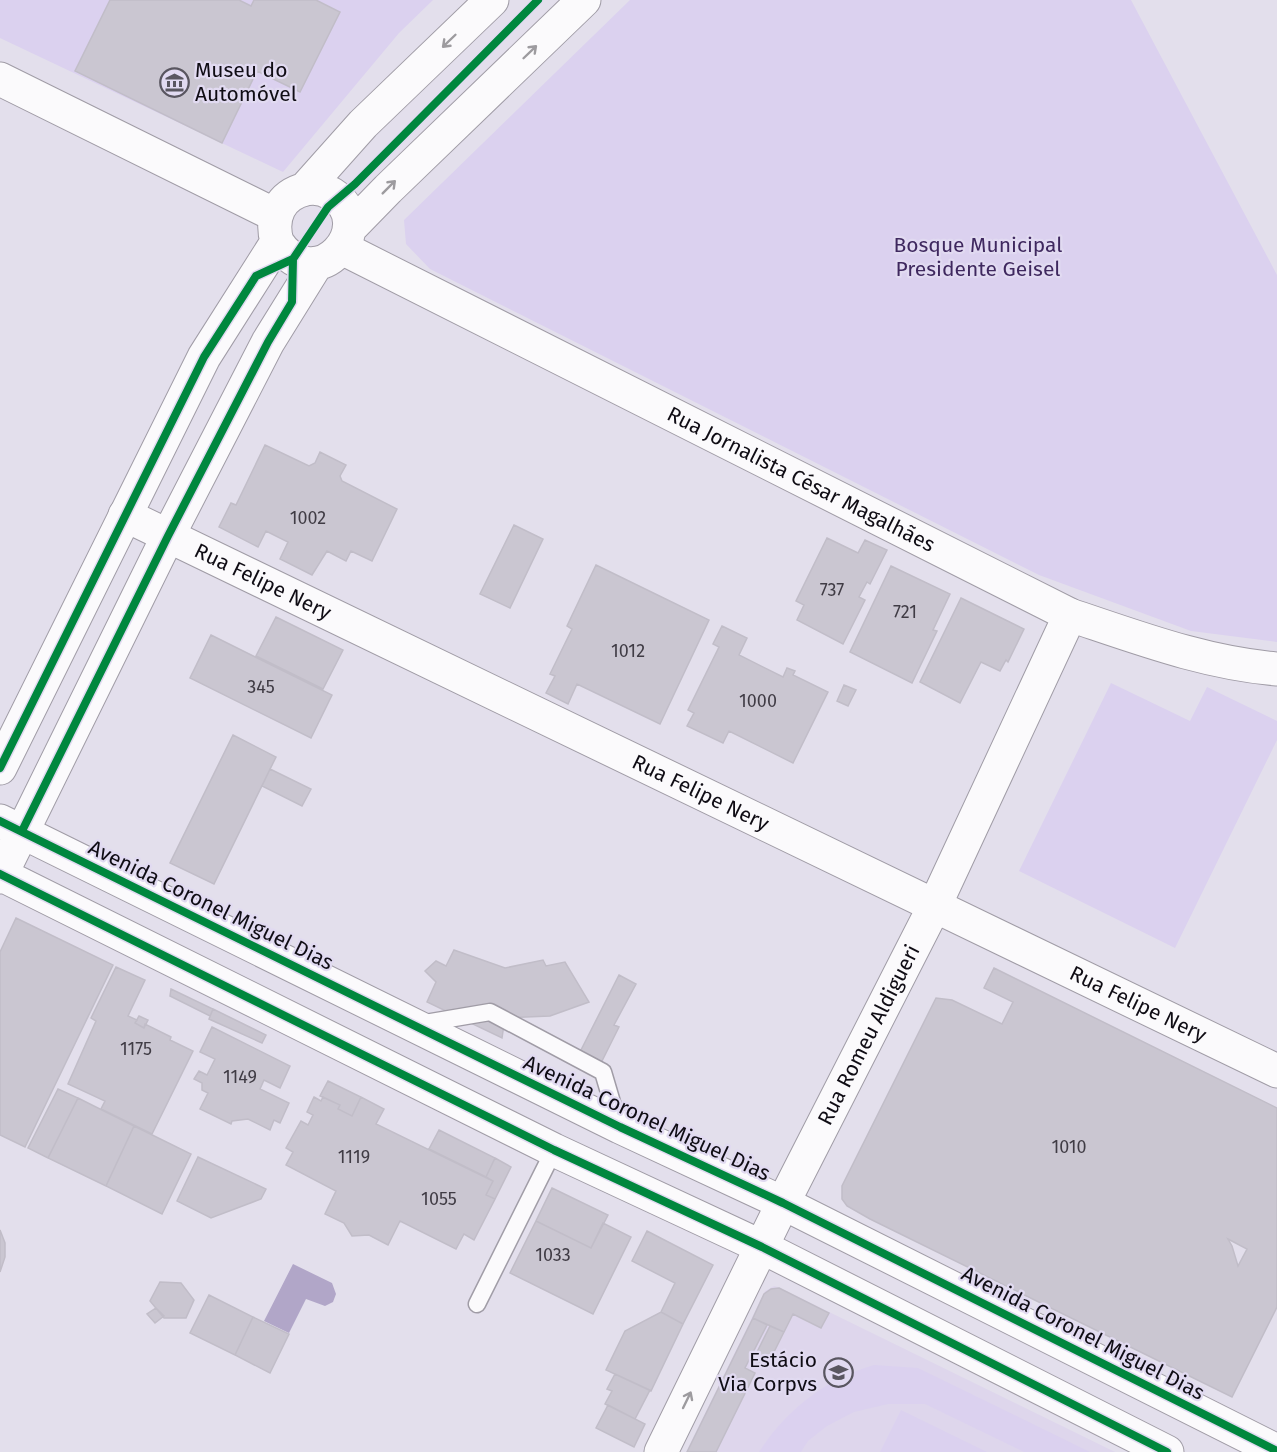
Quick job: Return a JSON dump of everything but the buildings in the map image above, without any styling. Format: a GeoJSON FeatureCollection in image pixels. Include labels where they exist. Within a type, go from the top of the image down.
{"type":"FeatureCollection","features":[{"type":"Feature","properties":{"kind":"main road"},"geometry":{"type":"LineString","coordinates":[[305,189],[363,124],[492,0]]}},
{"type":"Feature","properties":{"kind":"main road"},"geometry":{"type":"LineString","coordinates":[[584,0],[388,189],[336,247],[268,342],[168,536],[11,826],[0,875],[554,1150],[762,1247],[1167,1452]]}},
{"type":"Feature","properties":{"kind":"main road"},"geometry":{"type":"LineString","coordinates":[[0,80],[276,228],[293,259],[305,263],[336,247],[348,216],[343,204],[323,189],[305,189],[287,197],[276,228],[204,357],[0,768]]}},
{"type":"Feature","properties":{"kind":"main road","name":"Rua Jornalista César Magalhães"},"geometry":{"type":"LineString","coordinates":[[336,247],[1070,615],[1163,646],[1235,665],[1277,669]]}},
{"type":"Feature","properties":{"kind":"main road","name":"Rua Felipe Nery"},"geometry":{"type":"LineString","coordinates":[[125,515],[1277,1071]]}},
{"type":"Feature","properties":{"kind":"main road","name":"Rua Romeu Aldigueri"},"geometry":{"type":"LineString","coordinates":[[661,1452],[783,1203],[935,905],[1070,615]]}},
{"type":"Feature","properties":{"kind":"main road","name":"Avenida Coronel Miguel Dias"},"geometry":{"type":"LineString","coordinates":[[11,826],[620,1127],[783,1203],[1277,1451]]}},
{"type":"Feature","properties":{"kind":"main road"},"geometry":{"type":"LineString","coordinates":[[442,1093],[464,1050]]}},
{"type":"Feature","properties":{"kind":"lane"},"geometry":{"type":"LineString","coordinates":[[412,1025],[490,1012],[603,1072],[620,1127]]}},
{"type":"Feature","properties":{"kind":"lane"},"geometry":{"type":"LineString","coordinates":[[477,1304],[554,1150]]}},
{"type":"Feature","properties":{"kind":"shaded area"},"geometry":{"type":"Polygon","coordinates":[[[293,1264],[332,1283],[336,1294],[333,1302],[325,1306],[306,1299],[289,1333],[264,1321],[293,1264]]]}},
{"type":"Feature","properties":{"kind":"shaded area","name":"Estácio Via Corpvs"},"geometry":{"type":"Polygon","coordinates":[[[774,1286],[1115,1452],[686,1452],[765,1291],[774,1286]]]}},
{"type":"Feature","properties":{"kind":"green space"},"geometry":{"type":"Polygon","coordinates":[[[0,0],[433,0],[399,33],[283,172],[0,38],[0,0]]]}},
{"type":"Feature","properties":{"kind":"green space","name":"Bosque Municipal Presidente Geisel"},"geometry":{"type":"Polygon","coordinates":[[[630,0],[1131,0],[1277,275],[1277,642],[1191,631],[1039,575],[430,269],[406,244],[404,220],[630,0]]]}},
{"type":"Feature","properties":{"kind":"green space"},"geometry":{"type":"Polygon","coordinates":[[[1111,683],[1190,721],[1207,687],[1277,721],[1277,740],[1175,948],[1019,871],[1111,683]]]}},
{"type":"Feature","properties":{"kind":"green space"},"geometry":{"type":"Polygon","coordinates":[[[874,1365],[918,1368],[1090,1452],[1024,1452],[925,1404],[888,1404],[854,1412],[827,1426],[808,1441],[801,1452],[759,1452],[782,1423],[809,1398],[840,1379],[874,1365]]]}},
{"type":"Feature","properties":{"kind":"green space"},"geometry":{"type":"Polygon","coordinates":[[[901,1410],[987,1452],[880,1452],[901,1410]]]}},
{"type":"Feature","properties":{"kind":"cycle path"},"geometry":{"type":"LineString","coordinates":[[22,831],[168,536],[268,342],[292,302],[293,259],[328,207],[355,184],[538,0]]}},
{"type":"Feature","properties":{"kind":"cycle path"},"geometry":{"type":"LineString","coordinates":[[0,768],[204,357],[256,276],[293,259]]}},
{"type":"Feature","properties":{"kind":"cycle path"},"geometry":{"type":"LineString","coordinates":[[0,821],[620,1127],[783,1203],[1277,1451]]}},
{"type":"Feature","properties":{"kind":"cycle path"},"geometry":{"type":"LineString","coordinates":[[0,874],[554,1150],[762,1247],[1167,1452]]}},
{"type":"Feature","properties":{"kind":"place","name":"Museu do Automóvel"},"geometry":{"type":"Point","coordinates":[174,82]}},
{"type":"Feature","properties":{"kind":"place","name":"Estácio Via Corpvs"},"geometry":{"type":"Point","coordinates":[838,1372]}}]}
